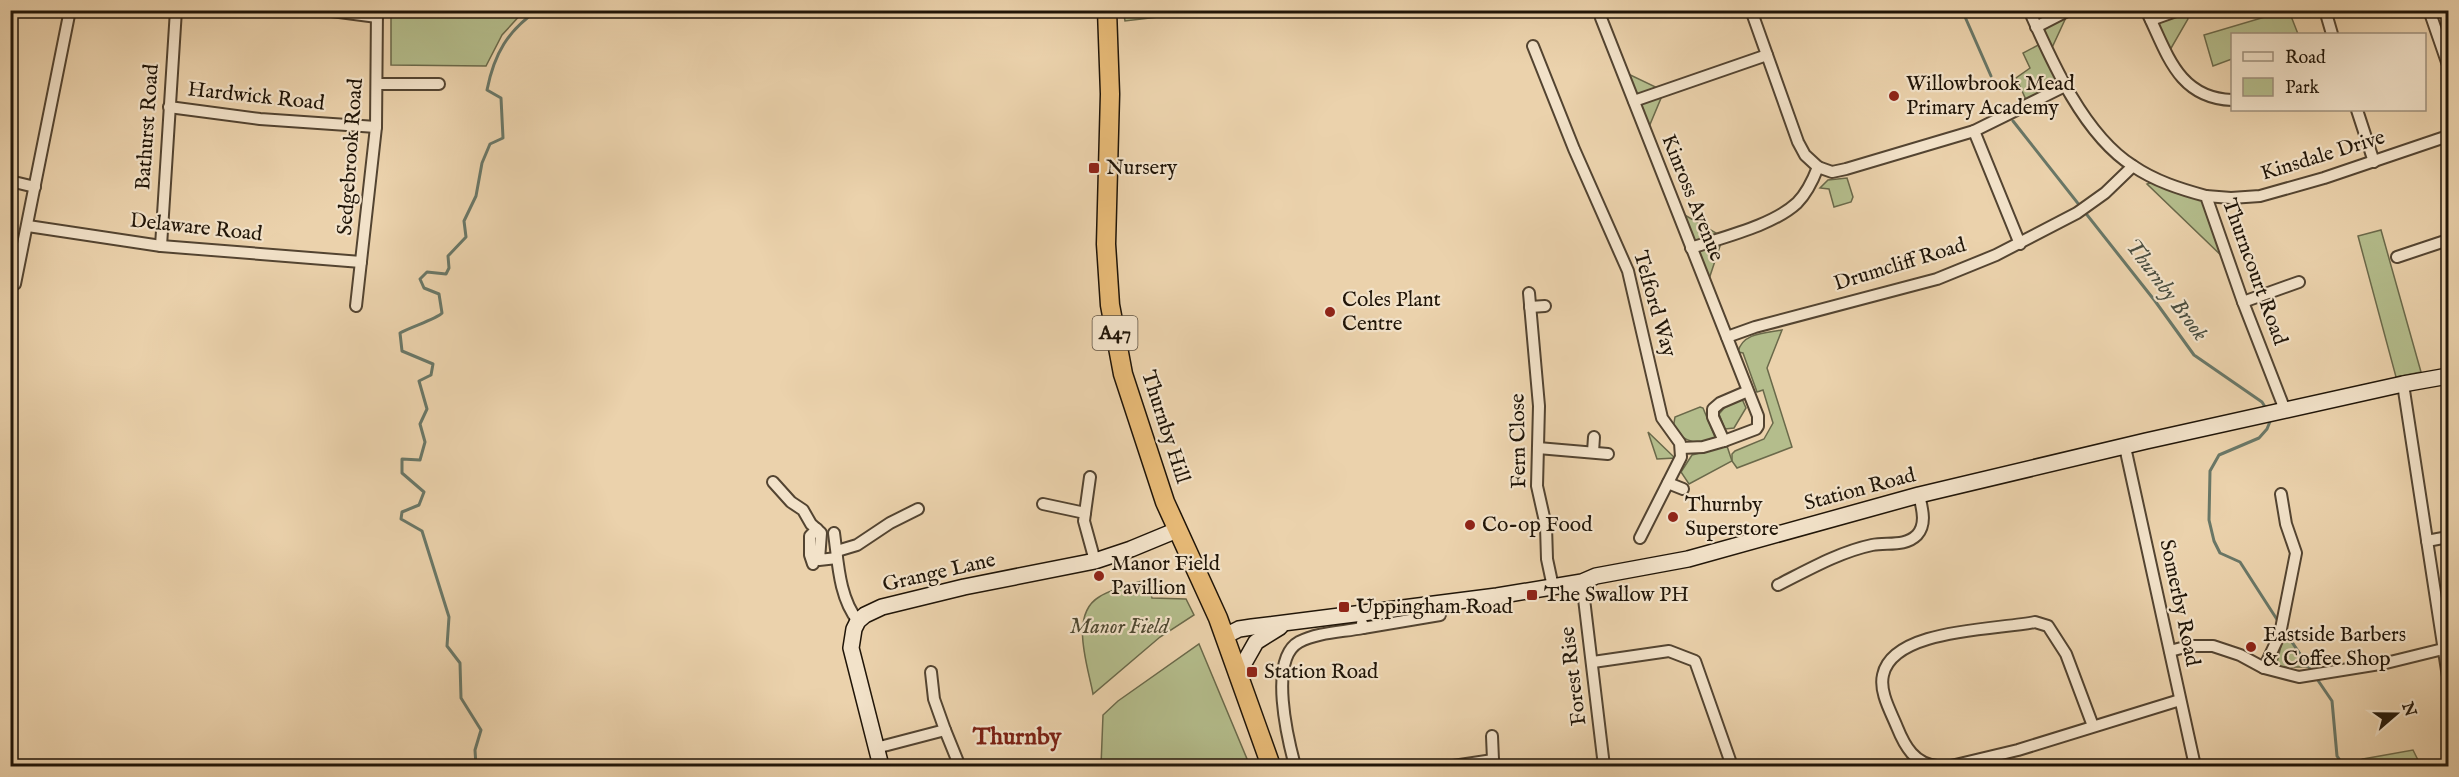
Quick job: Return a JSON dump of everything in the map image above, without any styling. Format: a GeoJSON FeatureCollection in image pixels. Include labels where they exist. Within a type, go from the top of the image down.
{"type":"FeatureCollection","features":[{"type":"Feature","properties":{"kind":"highway","name":"Thurnby Hill"},"geometry":{"type":"LineString","coordinates":[[1107,10],[1110,94],[1106,234],[1110,305],[1123,374],[1131,405],[1177,530],[1225,636],[1271,766]]}},
{"type":"Feature","properties":{"kind":"street"},"geometry":{"type":"LineString","coordinates":[[15,284],[70,10]]}},
{"type":"Feature","properties":{"kind":"street","name":"Bathurst Road"},"geometry":{"type":"LineString","coordinates":[[160,246],[176,10]]}},
{"type":"Feature","properties":{"kind":"street"},"geometry":{"type":"LineString","coordinates":[[324,10],[377,14]]}},
{"type":"Feature","properties":{"kind":"street"},"geometry":{"type":"LineString","coordinates":[[1751,10],[1798,142],[1805,154],[1818,167],[1832,172],[1974,130],[2067,85]]}},
{"type":"Feature","properties":{"kind":"street","name":"Thurncourt Road"},"geometry":{"type":"LineString","coordinates":[[2029,10],[2067,85],[2102,139],[2133,166],[2158,180],[2206,196],[2242,302],[2284,410]]}},
{"type":"Feature","properties":{"kind":"street"},"geometry":{"type":"LineString","coordinates":[[2036,27],[2069,10]]}},
{"type":"Feature","properties":{"kind":"street"},"geometry":{"type":"LineString","coordinates":[[2179,10],[2149,15],[2165,54],[2180,75],[2199,92],[2214,98],[2231,100]]}},
{"type":"Feature","properties":{"kind":"street"},"geometry":{"type":"LineString","coordinates":[[2325,10],[2332,33]]}},
{"type":"Feature","properties":{"kind":"street"},"geometry":{"type":"LineString","coordinates":[[2430,10],[2448,65]]}},
{"type":"Feature","properties":{"kind":"street","name":"Sedgebrook Road"},"geometry":{"type":"LineString","coordinates":[[356,306],[376,127],[377,14]]}},
{"type":"Feature","properties":{"kind":"street","name":"Kinross Avenue"},"geometry":{"type":"LineString","coordinates":[[1601,18],[1758,416],[1758,426],[1753,431],[1703,447],[1681,448]]}},
{"type":"Feature","properties":{"kind":"street","name":"Telford Way"},"geometry":{"type":"LineString","coordinates":[[1533,46],[1574,149],[1628,271],[1662,418],[1681,448]]}},
{"type":"Feature","properties":{"kind":"street"},"geometry":{"type":"LineString","coordinates":[[1634,101],[1767,55]]}},
{"type":"Feature","properties":{"kind":"street"},"geometry":{"type":"LineString","coordinates":[[377,84],[439,84]]}},
{"type":"Feature","properties":{"kind":"street","name":"Hardwick Road"},"geometry":{"type":"LineString","coordinates":[[169,107],[260,119],[376,127]]}},
{"type":"Feature","properties":{"kind":"street"},"geometry":{"type":"LineString","coordinates":[[2357,111],[2374,162]]}},
{"type":"Feature","properties":{"kind":"street"},"geometry":{"type":"LineString","coordinates":[[1974,130],[2020,244]]}},
{"type":"Feature","properties":{"kind":"street","name":"Kinsdale Drive"},"geometry":{"type":"LineString","coordinates":[[2206,196],[2230,198],[2260,196],[2374,162],[2448,136]]}},
{"type":"Feature","properties":{"kind":"street","name":"Drumcliff Road"},"geometry":{"type":"LineString","coordinates":[[1727,337],[1755,327],[1937,279],[2020,244],[2077,213],[2124,177],[2133,166]]}},
{"type":"Feature","properties":{"kind":"street"},"geometry":{"type":"LineString","coordinates":[[1691,248],[1766,222],[1785,212],[1804,195],[1818,167]]}},
{"type":"Feature","properties":{"kind":"street"},"geometry":{"type":"LineString","coordinates":[[10,181],[35,187]]}},
{"type":"Feature","properties":{"kind":"street","name":"Delaware Road"},"geometry":{"type":"LineString","coordinates":[[28,226],[160,246],[362,262]]}},
{"type":"Feature","properties":{"kind":"street"},"geometry":{"type":"LineString","coordinates":[[2397,257],[2448,240]]}},
{"type":"Feature","properties":{"kind":"street"},"geometry":{"type":"LineString","coordinates":[[2242,302],[2299,282]]}},
{"type":"Feature","properties":{"kind":"street","name":"Fern Close"},"geometry":{"type":"LineString","coordinates":[[1529,293],[1539,406],[1538,486],[1546,526],[1547,559],[1553,587]]}},
{"type":"Feature","properties":{"kind":"street"},"geometry":{"type":"LineString","coordinates":[[1530,307],[1545,306]]}},
{"type":"Feature","properties":{"kind":"street","name":"Station Road"},"geometry":{"type":"LineString","coordinates":[[1296,766],[1289,744],[1282,700],[1284,666],[1297,643],[1315,636],[1362,621],[1582,582],[1596,576],[1688,559],[1919,495],[2284,410],[2448,376]]}},
{"type":"Feature","properties":{"kind":"street"},"geometry":{"type":"LineString","coordinates":[[2403,384],[2448,677]]}},
{"type":"Feature","properties":{"kind":"street"},"geometry":{"type":"LineString","coordinates":[[1724,441],[1713,417],[1713,409],[1720,402],[1748,391]]}},
{"type":"Feature","properties":{"kind":"street"},"geometry":{"type":"LineString","coordinates":[[1593,452],[1594,437]]}},
{"type":"Feature","properties":{"kind":"street","name":"Somerby Road"},"geometry":{"type":"LineString","coordinates":[[2125,447],[2195,766]]}},
{"type":"Feature","properties":{"kind":"street"},"geometry":{"type":"LineString","coordinates":[[1538,448],[1608,454]]}},
{"type":"Feature","properties":{"kind":"street"},"geometry":{"type":"LineString","coordinates":[[1640,538],[1681,457],[1681,448]]}},
{"type":"Feature","properties":{"kind":"street"},"geometry":{"type":"LineString","coordinates":[[1090,477],[1084,521],[1095,561]]}},
{"type":"Feature","properties":{"kind":"street"},"geometry":{"type":"LineString","coordinates":[[773,482],[791,502],[803,510],[821,533],[819,560],[857,545],[890,523],[918,509]]}},
{"type":"Feature","properties":{"kind":"street"},"geometry":{"type":"LineString","coordinates":[[1668,483],[1683,489]]}},
{"type":"Feature","properties":{"kind":"street"},"geometry":{"type":"LineString","coordinates":[[2264,668],[2280,634],[2296,554],[2286,524],[2281,494]]}},
{"type":"Feature","properties":{"kind":"street"},"geometry":{"type":"LineString","coordinates":[[1778,585],[1846,553],[1873,544],[1901,543],[1916,536],[1923,522],[1919,495]]}},
{"type":"Feature","properties":{"kind":"street"},"geometry":{"type":"LineString","coordinates":[[1043,504],[1085,513]]}},
{"type":"Feature","properties":{"kind":"street"},"geometry":{"type":"LineString","coordinates":[[813,564],[810,555],[810,536],[817,529]]}},
{"type":"Feature","properties":{"kind":"street","name":"Grange Lane"},"geometry":{"type":"LineString","coordinates":[[858,621],[872,611],[923,596],[1095,561],[1177,530]]}},
{"type":"Feature","properties":{"kind":"street"},"geometry":{"type":"LineString","coordinates":[[834,533],[843,589],[858,621],[851,639],[853,659],[880,766]]}},
{"type":"Feature","properties":{"kind":"street"},"geometry":{"type":"LineString","coordinates":[[2427,541],[2448,537]]}},
{"type":"Feature","properties":{"kind":"street","name":"Forest Rise"},"geometry":{"type":"LineString","coordinates":[[1582,582],[1604,766]]}},
{"type":"Feature","properties":{"kind":"street","name":"Station Road"},"geometry":{"type":"LineString","coordinates":[[1225,636],[1239,629],[1290,622],[1362,621],[1440,615]]}},
{"type":"Feature","properties":{"kind":"street","name":"Station Road"},"geometry":{"type":"LineString","coordinates":[[1239,672],[1248,653],[1259,639],[1290,622]]}},
{"type":"Feature","properties":{"kind":"street"},"geometry":{"type":"LineString","coordinates":[[1937,766],[1925,765],[1910,753],[1885,696],[1883,676],[1891,657],[1912,645],[1934,637],[2036,622],[2048,626],[2066,654],[2093,726]]}},
{"type":"Feature","properties":{"kind":"street"},"geometry":{"type":"LineString","coordinates":[[2170,651],[2189,646],[2213,646],[2240,655],[2264,668],[2299,677],[2365,667],[2443,649]]}},
{"type":"Feature","properties":{"kind":"street"},"geometry":{"type":"LineString","coordinates":[[1593,662],[1669,651],[1695,662],[1732,766]]}},
{"type":"Feature","properties":{"kind":"street"},"geometry":{"type":"LineString","coordinates":[[931,672],[934,699],[958,762]]}},
{"type":"Feature","properties":{"kind":"street"},"geometry":{"type":"LineString","coordinates":[[1951,766],[2018,750],[2180,700]]}},
{"type":"Feature","properties":{"kind":"street"},"geometry":{"type":"LineString","coordinates":[[876,748],[945,730]]}},
{"type":"Feature","properties":{"kind":"street"},"geometry":{"type":"LineString","coordinates":[[1453,766],[1494,763],[1492,736]]}},
{"type":"Feature","properties":{"kind":"green space"},"geometry":{"type":"Polygon","coordinates":[[[391,10],[524,11],[502,35],[486,66],[391,65],[391,10]]]}},
{"type":"Feature","properties":{"kind":"green space"},"geometry":{"type":"Polygon","coordinates":[[[1123,10],[1209,10],[1209,11],[1125,21],[1123,10]]]}},
{"type":"Feature","properties":{"kind":"green space"},"geometry":{"type":"Polygon","coordinates":[[[2179,10],[2186,11],[2188,19],[2170,50],[2151,20],[2179,10]]]}},
{"type":"Feature","properties":{"kind":"green space"},"geometry":{"type":"Polygon","coordinates":[[[2029,11],[2069,11],[2050,52],[2066,83],[2028,104],[2016,78],[2030,68],[2023,53],[2044,42],[2029,11]]]}},
{"type":"Feature","properties":{"kind":"green space"},"geometry":{"type":"Polygon","coordinates":[[[2285,11],[2289,11],[2298,33],[2231,33],[2231,59],[2213,66],[2204,35],[2285,11]]]}},
{"type":"Feature","properties":{"kind":"green space"},"geometry":{"type":"Polygon","coordinates":[[[1622,71],[1664,91],[1646,134],[1622,71]]]}},
{"type":"Feature","properties":{"kind":"green space"},"geometry":{"type":"Polygon","coordinates":[[[1847,178],[1853,197],[1851,202],[1834,207],[1829,189],[1820,188],[1828,180],[1847,178]]]}},
{"type":"Feature","properties":{"kind":"green space"},"geometry":{"type":"Polygon","coordinates":[[[2158,180],[2206,196],[2228,262],[2147,184],[2158,180]]]}},
{"type":"Feature","properties":{"kind":"green space"},"geometry":{"type":"Polygon","coordinates":[[[1676,210],[1723,237],[1707,285],[1676,210]]]}},
{"type":"Feature","properties":{"kind":"green space"},"geometry":{"type":"Polygon","coordinates":[[[2381,230],[2421,372],[2396,377],[2358,236],[2381,230]]]}},
{"type":"Feature","properties":{"kind":"green space"},"geometry":{"type":"Polygon","coordinates":[[[1782,330],[1767,368],[1792,447],[1737,468],[1732,461],[1732,454],[1764,439],[1773,423],[1763,390],[1757,392],[1743,353],[1738,352],[1740,346],[1749,337],[1782,330]]]}},
{"type":"Feature","properties":{"kind":"green space"},"geometry":{"type":"Polygon","coordinates":[[[1742,399],[1746,408],[1734,428],[1725,429],[1719,414],[1726,406],[1742,399]]]}},
{"type":"Feature","properties":{"kind":"green space"},"geometry":{"type":"Polygon","coordinates":[[[1700,407],[1703,408],[1715,437],[1704,442],[1693,442],[1682,437],[1673,429],[1675,417],[1700,407]]]}},
{"type":"Feature","properties":{"kind":"green space"},"geometry":{"type":"Polygon","coordinates":[[[1648,432],[1675,458],[1657,459],[1648,432]]]}},
{"type":"Feature","properties":{"kind":"green space"},"geometry":{"type":"Polygon","coordinates":[[[1727,446],[1732,461],[1689,484],[1681,472],[1692,455],[1727,446]]]}},
{"type":"Feature","properties":{"kind":"green space","name":"Manor Field"},"geometry":{"type":"Polygon","coordinates":[[[1148,579],[1152,598],[1186,599],[1194,615],[1160,637],[1093,694],[1083,642],[1085,616],[1090,605],[1105,594],[1148,579]]]}},
{"type":"Feature","properties":{"kind":"green space"},"geometry":{"type":"Polygon","coordinates":[[[2284,633],[2287,634],[2309,667],[2276,667],[2284,633]]]}},
{"type":"Feature","properties":{"kind":"green space"},"geometry":{"type":"Polygon","coordinates":[[[1199,644],[1250,766],[1101,766],[1103,715],[1118,701],[1199,644]]]}},
{"type":"Feature","properties":{"kind":"green space"},"geometry":{"type":"Polygon","coordinates":[[[2413,750],[2421,766],[2372,766],[2363,759],[2413,750]]]}},
{"type":"Feature","properties":{"kind":"waterway"},"geometry":{"type":"LineString","coordinates":[[476,766],[475,750],[481,730],[461,698],[460,663],[447,646],[449,617],[422,531],[401,519],[402,512],[419,505],[424,492],[402,473],[402,459],[420,460],[425,442],[420,424],[427,409],[419,381],[431,375],[433,364],[402,351],[400,333],[442,313],[439,294],[424,288],[420,279],[427,272],[446,274],[449,268],[448,256],[466,237],[464,221],[476,196],[482,163],[490,144],[503,138],[501,98],[487,90],[490,77],[504,44],[518,26],[538,10]]}},
{"type":"Feature","properties":{"kind":"waterway","name":"Thurnby Brook"},"geometry":{"type":"LineString","coordinates":[[1962,10],[1991,76]]}},
{"type":"Feature","properties":{"kind":"waterway","name":"Thurnby Brook"},"geometry":{"type":"LineString","coordinates":[[2013,121],[2155,301],[2194,355],[2262,402],[2267,410]]}},
{"type":"Feature","properties":{"kind":"waterway","name":"Thurnby Brook"},"geometry":{"type":"LineString","coordinates":[[2271,419],[2267,429],[2259,438],[2219,455],[2210,471],[2209,520],[2214,541],[2220,553],[2240,562],[2278,621]]}},
{"type":"Feature","properties":{"kind":"waterway","name":"Thurnby Brook"},"geometry":{"type":"LineString","coordinates":[[2283,629],[2332,701],[2337,756],[2344,766]]}},
{"type":"Feature","properties":{"kind":"place","name":"Willowbrook Mead Primary Academy"},"geometry":{"type":"Point","coordinates":[1894,96]}},
{"type":"Feature","properties":{"kind":"place","name":"Nursery"},"geometry":{"type":"Point","coordinates":[1094,168]}},
{"type":"Feature","properties":{"kind":"place","name":"Coles Plant Centre"},"geometry":{"type":"Point","coordinates":[1330,312]}},
{"type":"Feature","properties":{"kind":"place","name":"Thurnby Superstore"},"geometry":{"type":"Point","coordinates":[1673,517]}},
{"type":"Feature","properties":{"kind":"place","name":"Co-op Food"},"geometry":{"type":"Point","coordinates":[1470,525]}},
{"type":"Feature","properties":{"kind":"place","name":"Manor Field Pavillion"},"geometry":{"type":"Point","coordinates":[1099,576]}},
{"type":"Feature","properties":{"kind":"place","name":"The Swallow PH"},"geometry":{"type":"Point","coordinates":[1532,595]}},
{"type":"Feature","properties":{"kind":"place","name":"Uppingham Road"},"geometry":{"type":"Point","coordinates":[1344,607]}},
{"type":"Feature","properties":{"kind":"place","name":"Eastside Barbers & Coffee Shop"},"geometry":{"type":"Point","coordinates":[2251,647]}},
{"type":"Feature","properties":{"kind":"place","name":"Station Road"},"geometry":{"type":"Point","coordinates":[1252,672]}},
{"type":"Feature","properties":{"kind":"district","name":"Thurnby"},"geometry":{"type":"Point","coordinates":[1017,737]}}]}
